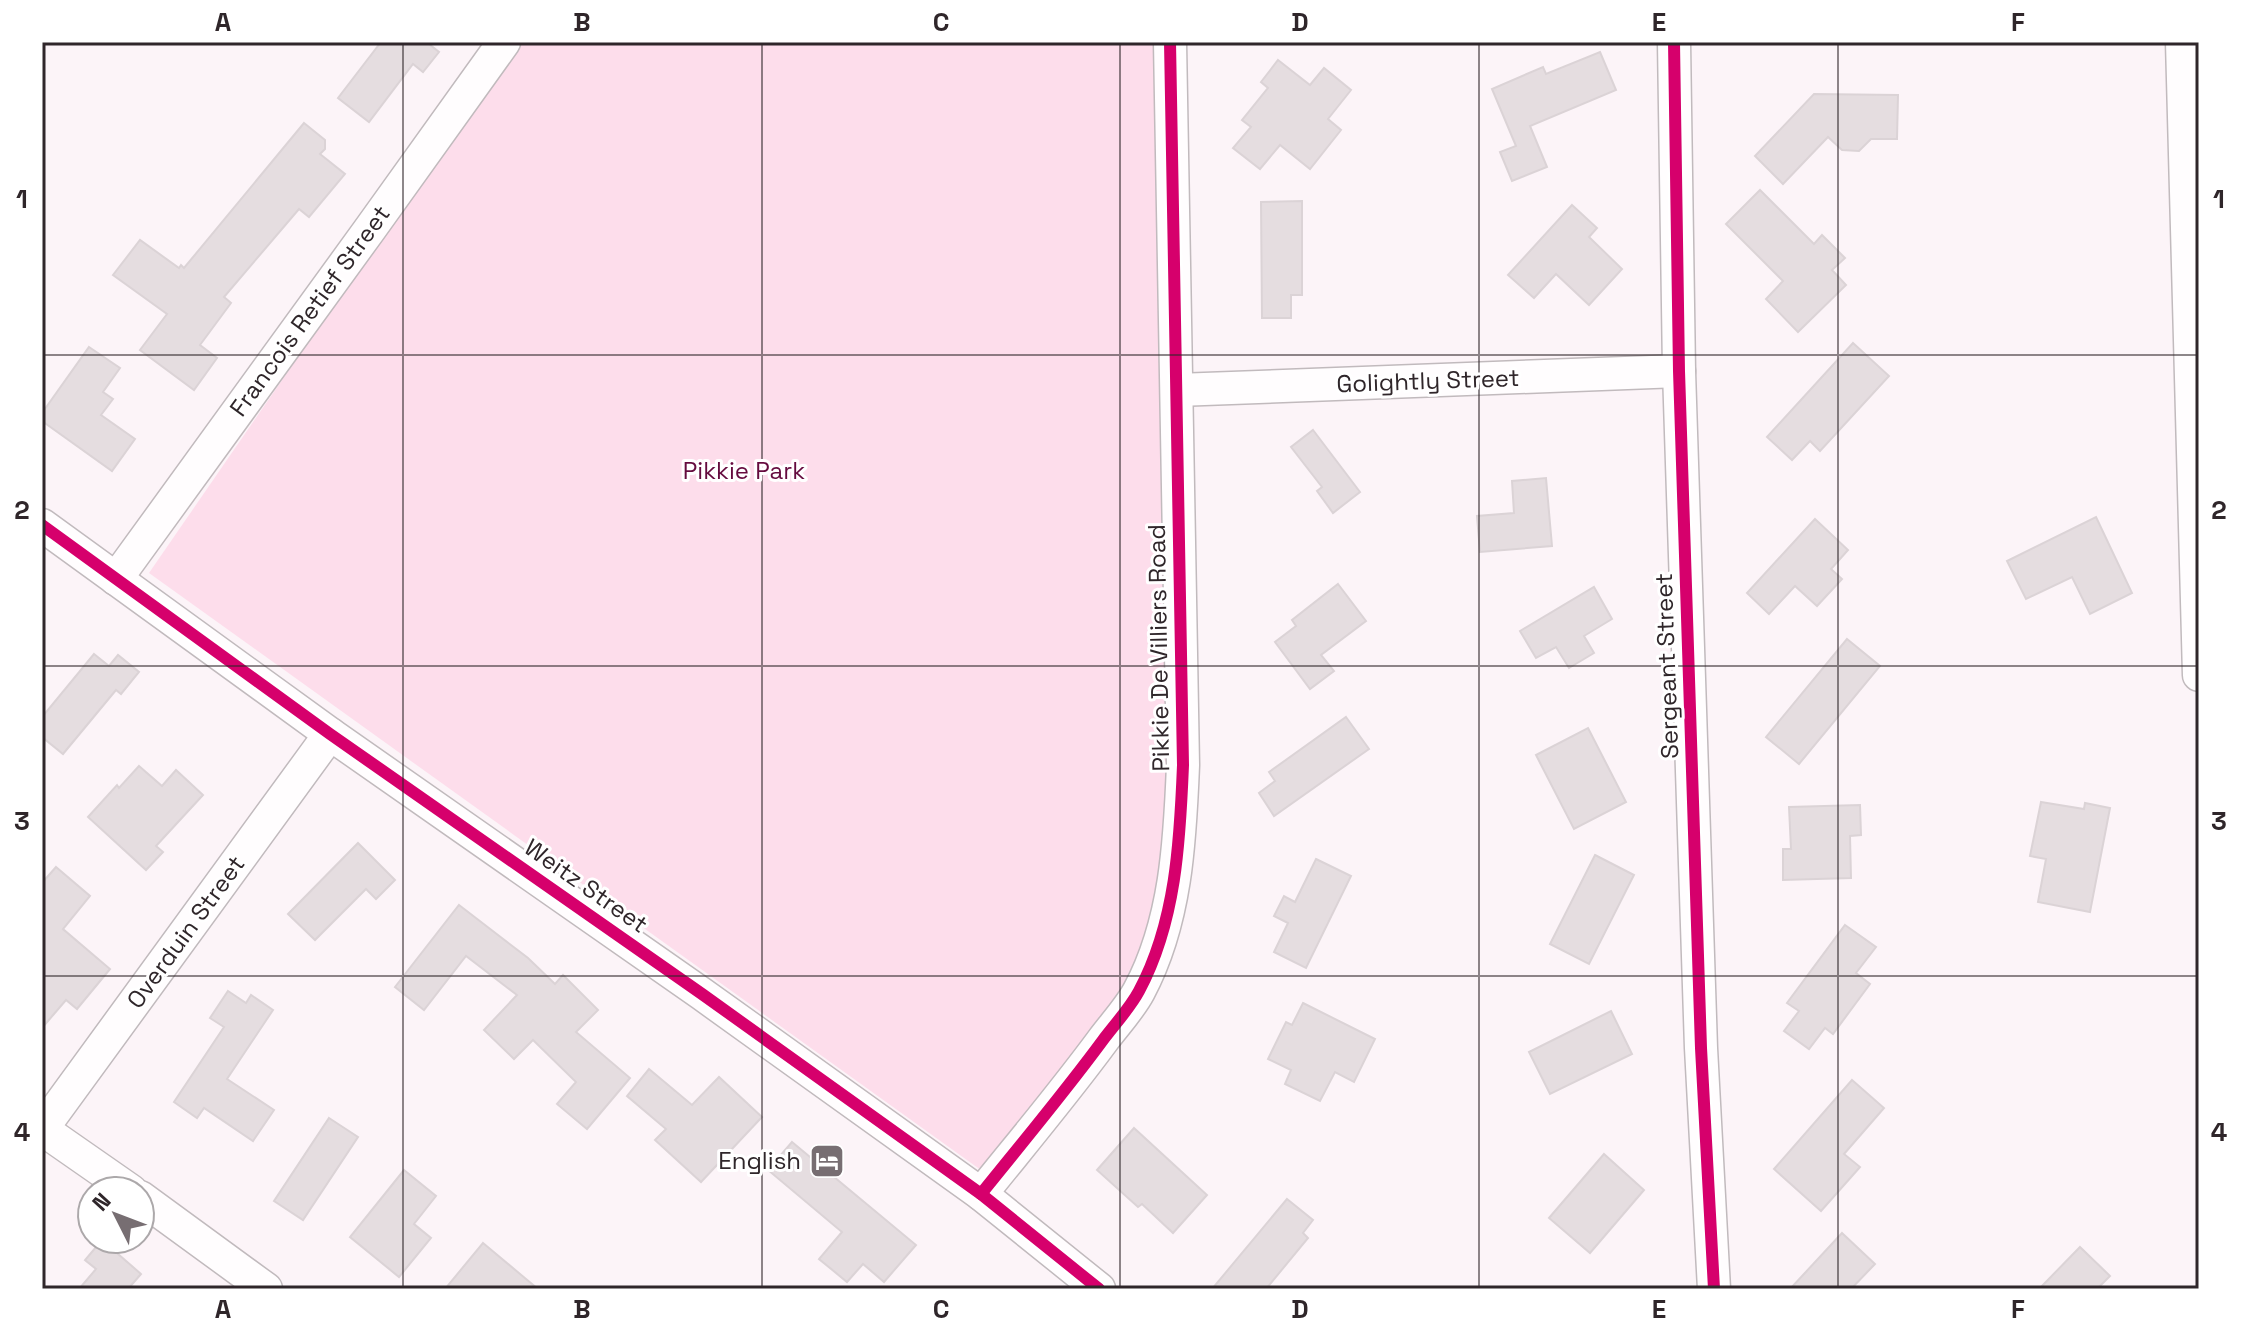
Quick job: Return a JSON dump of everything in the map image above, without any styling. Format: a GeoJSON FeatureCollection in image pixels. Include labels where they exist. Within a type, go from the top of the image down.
{"type":"FeatureCollection","features":[{"type":"Feature","properties":{"kind":"street","name":"Francois Retief Street"},"geometry":{"type":"LineString","coordinates":[[116,579],[504,42]]}},
{"type":"Feature","properties":{"kind":"street","name":"Pikkie De Villiers Road"},"geometry":{"type":"LineString","coordinates":[[981,1194],[1080,1072],[1139,992],[1158,945],[1170,902],[1179,846],[1183,765],[1170,42]]}},
{"type":"Feature","properties":{"kind":"street","name":"Sergeant Street"},"geometry":{"type":"LineString","coordinates":[[1674,42],[1679,371],[1701,1048],[1714,1289]]}},
{"type":"Feature","properties":{"kind":"street"},"geometry":{"type":"LineString","coordinates":[[2182,42],[2199,675]]}},
{"type":"Feature","properties":{"kind":"street","name":"Golightly Street"},"geometry":{"type":"LineString","coordinates":[[1177,390],[1679,371]]}},
{"type":"Feature","properties":{"kind":"street","name":"Weitz Street"},"geometry":{"type":"LineString","coordinates":[[42,525],[330,734],[715,1003],[981,1194],[1099,1289]]}},
{"type":"Feature","properties":{"kind":"street","name":"Overduin Street"},"geometry":{"type":"LineString","coordinates":[[42,1129],[330,734]]}},
{"type":"Feature","properties":{"kind":"street"},"geometry":{"type":"LineString","coordinates":[[42,1129],[108,1175]]}},
{"type":"Feature","properties":{"kind":"street"},"geometry":{"type":"LineString","coordinates":[[156,1209],[254,1286]]}},
{"type":"Feature","properties":{"kind":"green space","name":"Pikkie Park"},"geometry":{"type":"Polygon","coordinates":[[[515,42],[1162,42],[1176,847],[1141,983],[992,1178],[149,573],[515,42]]]}},
{"type":"Feature","properties":{"kind":"building"},"geometry":{"type":"Polygon","coordinates":[[[381,42],[430,42],[439,52],[423,72],[413,64],[369,122],[338,98],[381,42]]]}},
{"type":"Feature","properties":{"kind":"building"},"geometry":{"type":"Polygon","coordinates":[[[1600,52],[1616,90],[1530,126],[1547,167],[1512,181],[1500,152],[1516,146],[1492,89],[1543,67],[1546,74],[1600,52]]]}},
{"type":"Feature","properties":{"kind":"building"},"geometry":{"type":"Polygon","coordinates":[[[1278,60],[1310,85],[1324,68],[1351,90],[1328,119],[1341,130],[1310,169],[1280,145],[1260,169],[1233,148],[1251,127],[1242,120],[1268,88],[1261,82],[1278,60]]]}},
{"type":"Feature","properties":{"kind":"building"},"geometry":{"type":"Polygon","coordinates":[[[1814,94],[1898,95],[1897,139],[1871,139],[1859,151],[1842,150],[1828,137],[1783,184],[1755,156],[1814,94]]]}},
{"type":"Feature","properties":{"kind":"building"},"geometry":{"type":"Polygon","coordinates":[[[304,123],[325,140],[325,149],[320,154],[345,174],[309,217],[299,209],[224,297],[231,303],[200,345],[217,358],[194,390],[140,350],[167,314],[113,275],[140,240],[179,268],[181,265],[184,268],[304,123]]]}},
{"type":"Feature","properties":{"kind":"building"},"geometry":{"type":"Polygon","coordinates":[[[1760,190],[1814,244],[1822,235],[1845,258],[1832,270],[1846,285],[1798,332],[1766,299],[1783,281],[1726,224],[1760,190]]]}},
{"type":"Feature","properties":{"kind":"building"},"geometry":{"type":"Polygon","coordinates":[[[1302,201],[1302,295],[1291,295],[1291,318],[1262,318],[1261,202],[1302,201]]]}},
{"type":"Feature","properties":{"kind":"building"},"geometry":{"type":"Polygon","coordinates":[[[1572,205],[1597,228],[1589,237],[1622,269],[1589,305],[1556,274],[1534,298],[1508,275],[1572,205]]]}},
{"type":"Feature","properties":{"kind":"building"},"geometry":{"type":"Polygon","coordinates":[[[1853,343],[1889,376],[1820,451],[1810,441],[1792,460],[1767,437],[1853,343]]]}},
{"type":"Feature","properties":{"kind":"building"},"geometry":{"type":"Polygon","coordinates":[[[89,347],[120,368],[103,392],[113,399],[101,415],[135,439],[112,471],[42,421],[42,413],[89,347]]]}},
{"type":"Feature","properties":{"kind":"building"},"geometry":{"type":"Polygon","coordinates":[[[1313,430],[1360,492],[1333,513],[1317,491],[1322,487],[1291,447],[1313,430]]]}},
{"type":"Feature","properties":{"kind":"building"},"geometry":{"type":"Polygon","coordinates":[[[1546,478],[1552,546],[1480,552],[1477,516],[1514,513],[1512,481],[1546,478]]]}},
{"type":"Feature","properties":{"kind":"building"},"geometry":{"type":"Polygon","coordinates":[[[2096,517],[2132,593],[2090,614],[2072,577],[2026,599],[2007,561],[2096,517]]]}},
{"type":"Feature","properties":{"kind":"building"},"geometry":{"type":"Polygon","coordinates":[[[1815,519],[1848,550],[1831,569],[1842,579],[1817,606],[1795,586],[1769,614],[1747,593],[1815,519]]]}},
{"type":"Feature","properties":{"kind":"building"},"geometry":{"type":"Polygon","coordinates":[[[1338,584],[1366,621],[1321,655],[1334,671],[1310,689],[1275,642],[1296,626],[1292,620],[1338,584]]]}},
{"type":"Feature","properties":{"kind":"building"},"geometry":{"type":"Polygon","coordinates":[[[1594,587],[1612,619],[1584,636],[1594,653],[1569,668],[1556,647],[1536,658],[1520,631],[1594,587]]]}},
{"type":"Feature","properties":{"kind":"building"},"geometry":{"type":"Polygon","coordinates":[[[1847,639],[1880,666],[1799,764],[1766,737],[1847,639]]]}},
{"type":"Feature","properties":{"kind":"building"},"geometry":{"type":"Polygon","coordinates":[[[94,654],[109,666],[118,655],[139,672],[121,694],[116,690],[63,754],[42,737],[42,717],[94,654]]]}},
{"type":"Feature","properties":{"kind":"building"},"geometry":{"type":"Polygon","coordinates":[[[1346,717],[1369,749],[1274,816],[1259,793],[1275,781],[1269,772],[1346,717]]]}},
{"type":"Feature","properties":{"kind":"building"},"geometry":{"type":"Polygon","coordinates":[[[1588,728],[1626,802],[1574,829],[1536,755],[1588,728]]]}},
{"type":"Feature","properties":{"kind":"building"},"geometry":{"type":"Polygon","coordinates":[[[139,766],[162,786],[176,770],[203,795],[156,846],[163,852],[146,870],[88,817],[139,766]]]}},
{"type":"Feature","properties":{"kind":"building"},"geometry":{"type":"Polygon","coordinates":[[[2041,802],[2084,809],[2085,803],[2110,808],[2090,912],[2038,902],[2046,859],[2030,856],[2041,802]]]}},
{"type":"Feature","properties":{"kind":"building"},"geometry":{"type":"Polygon","coordinates":[[[1860,805],[1861,835],[1850,836],[1851,878],[1783,880],[1783,849],[1791,849],[1789,807],[1860,805]]]}},
{"type":"Feature","properties":{"kind":"building"},"geometry":{"type":"Polygon","coordinates":[[[358,843],[395,880],[376,899],[366,889],[315,940],[288,914],[358,843]]]}},
{"type":"Feature","properties":{"kind":"building"},"geometry":{"type":"Polygon","coordinates":[[[1595,855],[1634,875],[1589,964],[1550,944],[1595,855]]]}},
{"type":"Feature","properties":{"kind":"building"},"geometry":{"type":"Polygon","coordinates":[[[1316,859],[1351,876],[1306,968],[1274,952],[1288,923],[1274,916],[1284,896],[1295,902],[1316,859]]]}},
{"type":"Feature","properties":{"kind":"building"},"geometry":{"type":"Polygon","coordinates":[[[56,867],[90,896],[63,929],[110,969],[77,1009],[66,1000],[42,1028],[42,883],[56,867]]]}},
{"type":"Feature","properties":{"kind":"building"},"geometry":{"type":"Polygon","coordinates":[[[459,905],[528,958],[555,984],[563,975],[598,1010],[576,1032],[630,1078],[587,1129],[557,1104],[576,1082],[533,1040],[514,1059],[484,1030],[517,995],[466,956],[424,1010],[395,987],[459,905]]]}},
{"type":"Feature","properties":{"kind":"building"},"geometry":{"type":"Polygon","coordinates":[[[1845,925],[1876,947],[1856,973],[1870,984],[1833,1034],[1825,1028],[1809,1049],[1784,1031],[1799,1011],[1787,1003],[1845,925]]]}},
{"type":"Feature","properties":{"kind":"building"},"geometry":{"type":"Polygon","coordinates":[[[228,991],[246,1003],[251,995],[273,1010],[227,1079],[274,1110],[253,1141],[204,1108],[197,1118],[174,1102],[224,1027],[210,1018],[228,991]]]}},
{"type":"Feature","properties":{"kind":"building"},"geometry":{"type":"Polygon","coordinates":[[[1303,1003],[1375,1039],[1354,1082],[1335,1072],[1320,1101],[1285,1084],[1291,1070],[1268,1059],[1286,1022],[1292,1025],[1303,1003]]]}},
{"type":"Feature","properties":{"kind":"building"},"geometry":{"type":"Polygon","coordinates":[[[1611,1011],[1632,1054],[1550,1094],[1529,1052],[1611,1011]]]}},
{"type":"Feature","properties":{"kind":"building"},"geometry":{"type":"Polygon","coordinates":[[[649,1069],[692,1105],[719,1077],[762,1117],[701,1182],[655,1140],[666,1129],[627,1096],[649,1069]]]}},
{"type":"Feature","properties":{"kind":"building"},"geometry":{"type":"Polygon","coordinates":[[[1852,1080],[1884,1108],[1844,1154],[1860,1167],[1821,1211],[1774,1169],[1852,1080]]]}},
{"type":"Feature","properties":{"kind":"building"},"geometry":{"type":"Polygon","coordinates":[[[329,1118],[358,1137],[303,1220],[274,1201],[329,1118]]]}},
{"type":"Feature","properties":{"kind":"building"},"geometry":{"type":"Polygon","coordinates":[[[1134,1128],[1207,1195],[1173,1233],[1142,1204],[1138,1207],[1097,1170],[1134,1128]]]}},
{"type":"Feature","properties":{"kind":"building"},"geometry":{"type":"Polygon","coordinates":[[[792,1142],[916,1245],[884,1282],[863,1264],[847,1282],[819,1259],[842,1232],[768,1170],[792,1142]]]}},
{"type":"Feature","properties":{"kind":"building"},"geometry":{"type":"Polygon","coordinates":[[[1604,1154],[1644,1190],[1590,1253],[1549,1218],[1604,1154]]]}},
{"type":"Feature","properties":{"kind":"building"},"geometry":{"type":"Polygon","coordinates":[[[404,1170],[436,1196],[414,1224],[431,1238],[399,1277],[350,1237],[404,1170]]]}},
{"type":"Feature","properties":{"kind":"building"},"geometry":{"type":"Polygon","coordinates":[[[1287,1199],[1313,1220],[1303,1233],[1308,1238],[1266,1289],[1212,1289],[1287,1199]]]}},
{"type":"Feature","properties":{"kind":"building"},"geometry":{"type":"Polygon","coordinates":[[[1842,1233],[1875,1264],[1851,1289],[1790,1289],[1842,1233]]]}},
{"type":"Feature","properties":{"kind":"building"},"geometry":{"type":"Polygon","coordinates":[[[483,1243],[538,1289],[445,1289],[483,1243]]]}},
{"type":"Feature","properties":{"kind":"building"},"geometry":{"type":"Polygon","coordinates":[[[2080,1247],[2110,1276],[2097,1289],[2039,1289],[2080,1247]]]}},
{"type":"Feature","properties":{"kind":"building"},"geometry":{"type":"Polygon","coordinates":[[[89,1255],[119,1255],[141,1274],[128,1289],[79,1289],[96,1269],[85,1260],[89,1255]]]}},
{"type":"Feature","properties":{"kind":"cycle path"},"geometry":{"type":"LineString","coordinates":[[981,1194],[1127,1010],[1151,965],[1174,881],[1183,765],[1170,42]]}},
{"type":"Feature","properties":{"kind":"cycle path"},"geometry":{"type":"LineString","coordinates":[[1674,42],[1679,371],[1701,1048],[1714,1289]]}},
{"type":"Feature","properties":{"kind":"cycle path"},"geometry":{"type":"LineString","coordinates":[[42,525],[330,734],[981,1194],[1099,1289]]}},
{"type":"Feature","properties":{"kind":"place","name":"English"},"geometry":{"type":"Point","coordinates":[827,1161]}}]}
